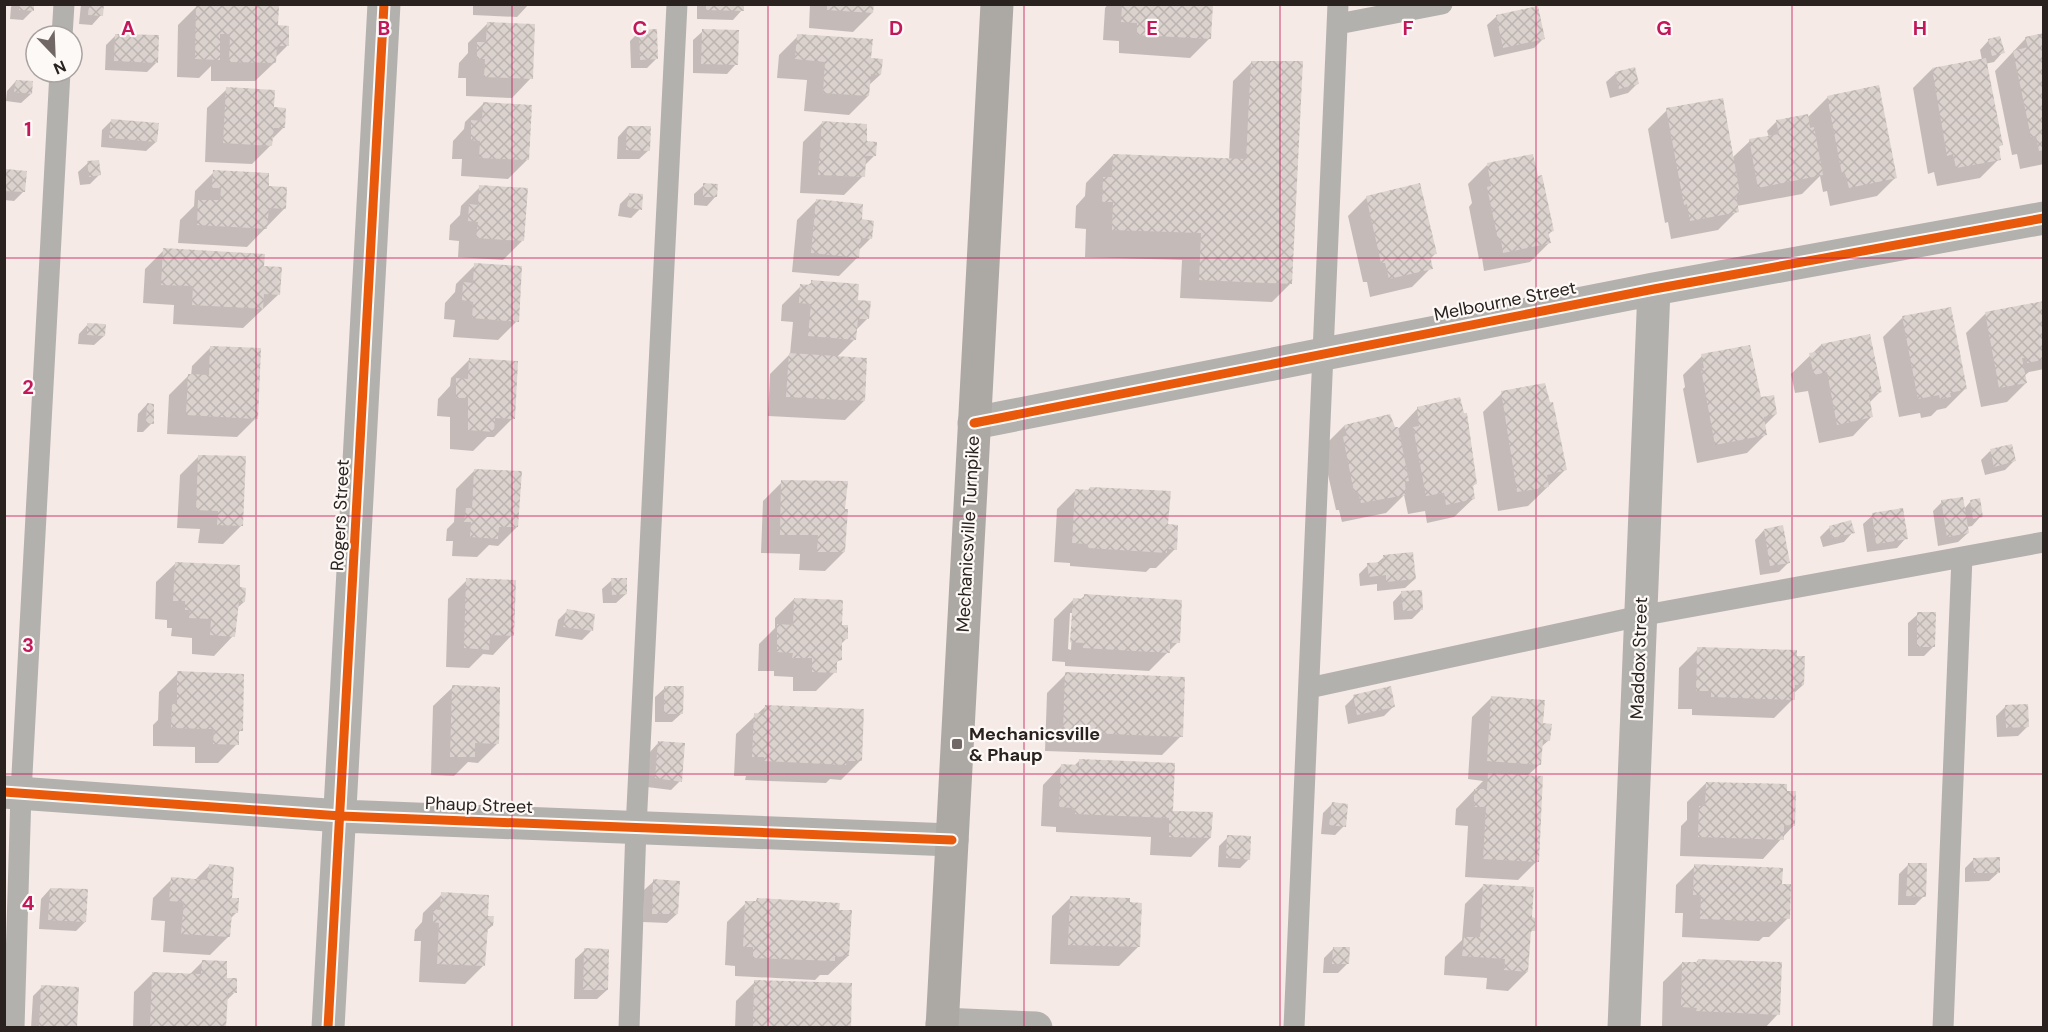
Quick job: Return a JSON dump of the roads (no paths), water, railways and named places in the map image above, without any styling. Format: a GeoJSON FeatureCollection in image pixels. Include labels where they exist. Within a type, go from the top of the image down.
{"type":"FeatureCollection","features":[{"type":"Feature","properties":{"kind":"main road","name":"Mechanicsville Turnpike"},"geometry":{"type":"LineString","coordinates":[[942,1026],[997,4]]}},
{"type":"Feature","properties":{"kind":"street","name":"Rogers Street"},"geometry":{"type":"LineString","coordinates":[[328,1028],[384,4]]}},
{"type":"Feature","properties":{"kind":"street","name":"Melbourne Street"},"geometry":{"type":"LineString","coordinates":[[974,423],[1653,289],[2043,218]]}},
{"type":"Feature","properties":{"kind":"street","name":"Maddox Street"},"geometry":{"type":"LineString","coordinates":[[1624,1028],[1653,289]]}},
{"type":"Feature","properties":{"kind":"street","name":"Phaup Street"},"geometry":{"type":"LineString","coordinates":[[13,792],[341,816],[952,840]]}},
{"type":"Feature","properties":{"kind":"street"},"geometry":{"type":"LineString","coordinates":[[942,1026],[1036,1028]]}},
{"type":"Feature","properties":{"kind":"lane"},"geometry":{"type":"LineString","coordinates":[[63,24],[64,4]]}},
{"type":"Feature","properties":{"kind":"lane"},"geometry":{"type":"LineString","coordinates":[[629,1028],[636,828],[677,4]]}},
{"type":"Feature","properties":{"kind":"lane"},"geometry":{"type":"LineString","coordinates":[[1294,1028],[1338,14],[1442,4]]}},
{"type":"Feature","properties":{"kind":"lane"},"geometry":{"type":"LineString","coordinates":[[14,1028],[13,792],[59,84]]}},
{"type":"Feature","properties":{"kind":"lane"},"geometry":{"type":"LineString","coordinates":[[1309,688],[1640,616],[2043,543]]}},
{"type":"Feature","properties":{"kind":"lane"},"geometry":{"type":"LineString","coordinates":[[1943,1028],[1962,557]]}},
{"type":"Feature","properties":{"kind":"place","name":"Mechanicsville & Phaup"},"geometry":{"type":"Point","coordinates":[957,744]}}]}
